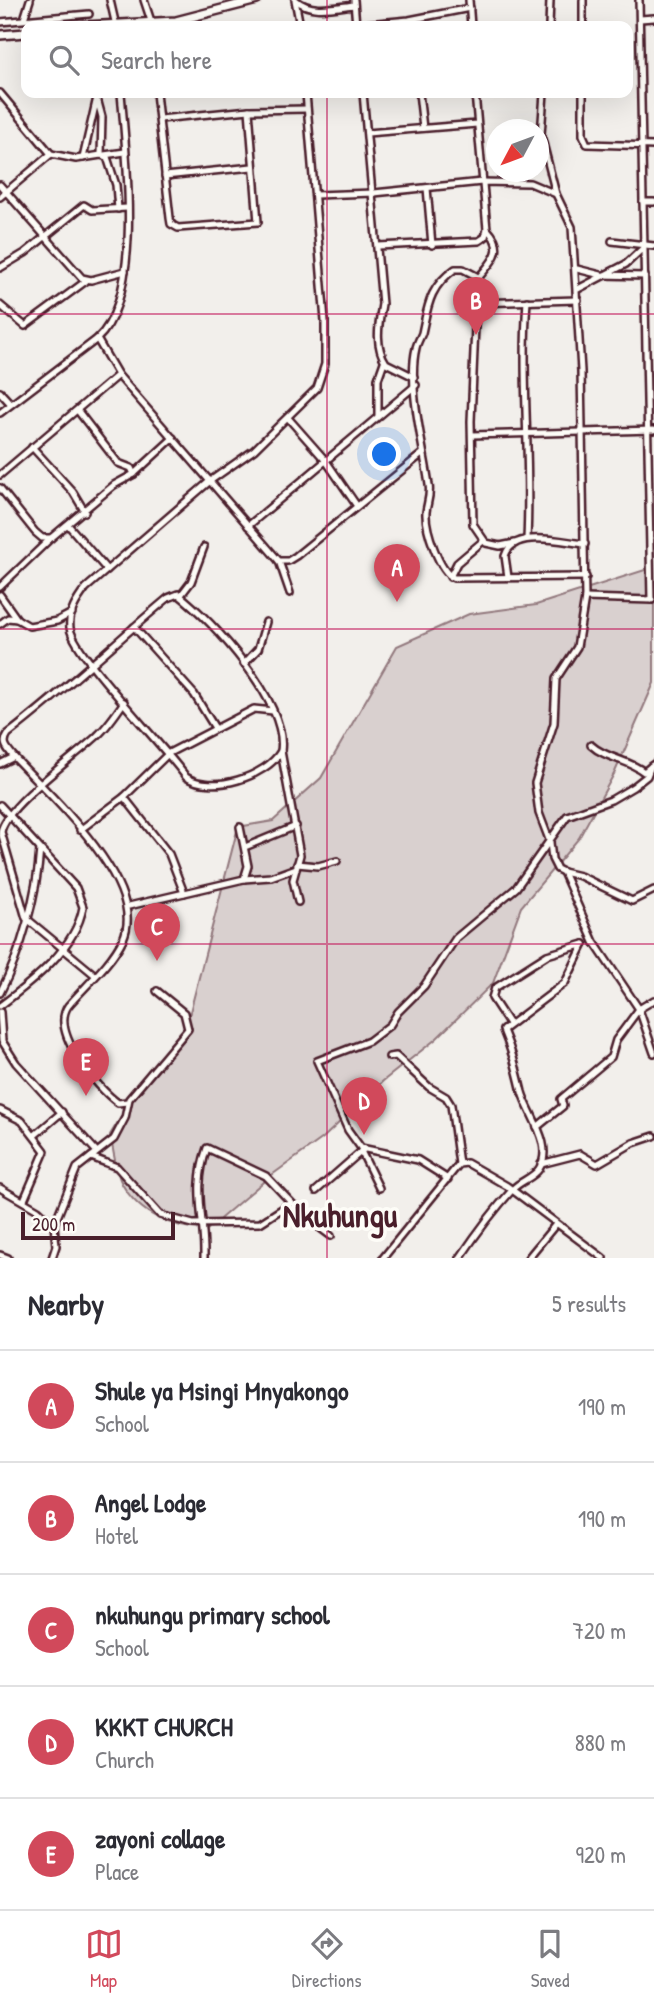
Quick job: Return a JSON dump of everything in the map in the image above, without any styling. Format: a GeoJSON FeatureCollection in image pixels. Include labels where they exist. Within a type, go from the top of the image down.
{"type":"FeatureCollection","features":[{"type":"Feature","properties":{"kind":"street"},"geometry":{"type":"LineString","coordinates":[[110,0],[115,21]]}},
{"type":"Feature","properties":{"kind":"street"},"geometry":{"type":"LineString","coordinates":[[144,0],[152,21]]}},
{"type":"Feature","properties":{"kind":"street"},"geometry":{"type":"LineString","coordinates":[[176,21],[257,0]]}},
{"type":"Feature","properties":{"kind":"street"},"geometry":{"type":"LineString","coordinates":[[296,0],[301,5],[316,8],[354,2],[356,21]]}},
{"type":"Feature","properties":{"kind":"street"},"geometry":{"type":"LineString","coordinates":[[296,0],[299,21]]}},
{"type":"Feature","properties":{"kind":"street"},"geometry":{"type":"LineString","coordinates":[[469,0],[471,21]]}},
{"type":"Feature","properties":{"kind":"street"},"geometry":{"type":"LineString","coordinates":[[549,21],[550,0]]}},
{"type":"Feature","properties":{"kind":"street"},"geometry":{"type":"LineString","coordinates":[[583,0],[583,21]]}},
{"type":"Feature","properties":{"kind":"street"},"geometry":{"type":"LineString","coordinates":[[585,598],[652,600],[651,320],[643,247],[639,0]]}},
{"type":"Feature","properties":{"kind":"street"},"geometry":{"type":"LineString","coordinates":[[29,3],[40,19]]}},
{"type":"Feature","properties":{"kind":"street"},"geometry":{"type":"LineString","coordinates":[[24,19],[29,3]]}},
{"type":"Feature","properties":{"kind":"street"},"geometry":{"type":"LineString","coordinates":[[417,21],[470,8]]}},
{"type":"Feature","properties":{"kind":"street"},"geometry":{"type":"LineString","coordinates":[[0,22],[89,14]]}},
{"type":"Feature","properties":{"kind":"street"},"geometry":{"type":"LineString","coordinates":[[640,19],[654,18]]}},
{"type":"Feature","properties":{"kind":"street"},"geometry":{"type":"LineString","coordinates":[[0,35],[21,33]]}},
{"type":"Feature","properties":{"kind":"street"},"geometry":{"type":"LineString","coordinates":[[0,93],[51,154],[76,159],[125,152]]}},
{"type":"Feature","properties":{"kind":"street"},"geometry":{"type":"LineString","coordinates":[[98,98],[102,117],[103,155],[112,166],[118,209]]}},
{"type":"Feature","properties":{"kind":"street"},"geometry":{"type":"LineString","coordinates":[[0,413],[96,339],[108,328],[116,312],[125,271],[127,208],[121,98]]}},
{"type":"Feature","properties":{"kind":"street"},"geometry":{"type":"LineString","coordinates":[[157,98],[173,226],[186,228],[255,223],[259,219],[252,167],[249,110]]}},
{"type":"Feature","properties":{"kind":"street"},"geometry":{"type":"LineString","coordinates":[[281,751],[274,761],[237,780],[212,786],[197,784],[186,777],[169,753],[92,664],[73,638],[70,625],[72,612],[86,589],[210,481],[254,450],[289,419],[317,388],[325,364],[325,321],[306,98]]}},
{"type":"Feature","properties":{"kind":"street"},"geometry":{"type":"LineString","coordinates":[[364,98],[382,304],[378,328],[384,362],[378,379],[378,416]]}},
{"type":"Feature","properties":{"kind":"street"},"geometry":{"type":"LineString","coordinates":[[419,98],[423,128]]}},
{"type":"Feature","properties":{"kind":"street"},"geometry":{"type":"LineString","coordinates":[[378,246],[432,245],[485,237],[487,229],[475,98]]}},
{"type":"Feature","properties":{"kind":"street"},"geometry":{"type":"LineString","coordinates":[[544,98],[541,135],[556,194],[572,227],[577,269],[586,577],[580,639],[556,679],[554,723],[537,769],[539,814],[557,869],[580,876],[632,901],[654,890]]}},
{"type":"Feature","properties":{"kind":"street"},"geometry":{"type":"LineString","coordinates":[[583,98],[583,135],[587,144],[597,147],[654,146]]}},
{"type":"Feature","properties":{"kind":"street"},"geometry":{"type":"LineString","coordinates":[[83,158],[98,102]]}},
{"type":"Feature","properties":{"kind":"street"},"geometry":{"type":"LineString","coordinates":[[160,119],[249,110],[307,109]]}},
{"type":"Feature","properties":{"kind":"street"},"geometry":{"type":"LineString","coordinates":[[367,133],[477,124]]}},
{"type":"Feature","properties":{"kind":"street"},"geometry":{"type":"LineString","coordinates":[[0,197],[51,154]]}},
{"type":"Feature","properties":{"kind":"street"},"geometry":{"type":"LineString","coordinates":[[165,176],[252,167]]}},
{"type":"Feature","properties":{"kind":"street"},"geometry":{"type":"LineString","coordinates":[[315,195],[374,193],[482,182],[530,183],[556,194]]}},
{"type":"Feature","properties":{"kind":"street"},"geometry":{"type":"LineString","coordinates":[[0,185],[86,281]]}},
{"type":"Feature","properties":{"kind":"street"},"geometry":{"type":"LineString","coordinates":[[427,188],[432,245]]}},
{"type":"Feature","properties":{"kind":"street"},"geometry":{"type":"LineString","coordinates":[[643,202],[654,202]]}},
{"type":"Feature","properties":{"kind":"street"},"geometry":{"type":"LineString","coordinates":[[0,268],[84,205],[92,210],[127,208]]}},
{"type":"Feature","properties":{"kind":"street"},"geometry":{"type":"LineString","coordinates":[[478,277],[492,266],[496,257],[493,237],[487,229]]}},
{"type":"Feature","properties":{"kind":"street"},"geometry":{"type":"LineString","coordinates":[[612,241],[643,247],[654,246]]}},
{"type":"Feature","properties":{"kind":"street"},"geometry":{"type":"LineString","coordinates":[[578,289],[626,264],[643,247]]}},
{"type":"Feature","properties":{"kind":"street"},"geometry":{"type":"LineString","coordinates":[[450,577],[432,544],[426,514],[430,489],[422,454],[414,377],[416,349],[421,335],[424,309],[434,290],[455,270],[463,269],[478,277]]}},
{"type":"Feature","properties":{"kind":"street"},"geometry":{"type":"LineString","coordinates":[[577,269],[601,275],[645,276]]}},
{"type":"Feature","properties":{"kind":"street"},"geometry":{"type":"LineString","coordinates":[[0,304],[25,326],[86,281],[125,271]]}},
{"type":"Feature","properties":{"kind":"street"},"geometry":{"type":"LineString","coordinates":[[478,277],[472,435],[473,524],[483,541],[495,545],[527,539],[584,544]]}},
{"type":"Feature","properties":{"kind":"street"},"geometry":{"type":"LineString","coordinates":[[475,303],[578,300]]}},
{"type":"Feature","properties":{"kind":"street"},"geometry":{"type":"LineString","coordinates":[[527,301],[523,354],[527,433],[527,539]]}},
{"type":"Feature","properties":{"kind":"street"},"geometry":{"type":"LineString","coordinates":[[96,339],[118,375],[279,561],[290,593]]}},
{"type":"Feature","properties":{"kind":"street"},"geometry":{"type":"LineString","coordinates":[[384,362],[414,377]]}},
{"type":"Feature","properties":{"kind":"street"},"geometry":{"type":"LineString","coordinates":[[0,475],[118,375]]}},
{"type":"Feature","properties":{"kind":"street"},"geometry":{"type":"LineString","coordinates":[[248,526],[416,385]]}},
{"type":"Feature","properties":{"kind":"street"},"geometry":{"type":"LineString","coordinates":[[0,392],[11,404]]}},
{"type":"Feature","properties":{"kind":"street"},"geometry":{"type":"LineString","coordinates":[[78,411],[118,463],[131,468],[134,474]]}},
{"type":"Feature","properties":{"kind":"street"},"geometry":{"type":"LineString","coordinates":[[289,419],[326,461],[357,506]]}},
{"type":"Feature","properties":{"kind":"street"},"geometry":{"type":"LineString","coordinates":[[472,435],[652,430]]}},
{"type":"Feature","properties":{"kind":"street"},"geometry":{"type":"LineString","coordinates":[[0,587],[51,538],[69,526],[114,485],[134,474],[173,438]]}},
{"type":"Feature","properties":{"kind":"street"},"geometry":{"type":"LineString","coordinates":[[32,447],[73,492],[85,512]]}},
{"type":"Feature","properties":{"kind":"street"},"geometry":{"type":"LineString","coordinates":[[279,561],[290,560],[422,454]]}},
{"type":"Feature","properties":{"kind":"street"},"geometry":{"type":"LineString","coordinates":[[0,488],[35,532],[42,538],[51,538]]}},
{"type":"Feature","properties":{"kind":"street"},"geometry":{"type":"LineString","coordinates":[[69,526],[107,569]]}},
{"type":"Feature","properties":{"kind":"street"},"geometry":{"type":"LineString","coordinates":[[450,577],[457,563],[483,541]]}},
{"type":"Feature","properties":{"kind":"street"},"geometry":{"type":"LineString","coordinates":[[508,577],[505,556],[515,543]]}},
{"type":"Feature","properties":{"kind":"street"},"geometry":{"type":"LineString","coordinates":[[127,1102],[118,1103],[80,1061],[66,1034],[65,1010],[122,940],[128,906],[111,866],[5,745],[8,734],[168,598],[180,595],[191,582],[204,547]]}},
{"type":"Feature","properties":{"kind":"street"},"geometry":{"type":"LineString","coordinates":[[450,577],[586,577]]}},
{"type":"Feature","properties":{"kind":"street"},"geometry":{"type":"LineString","coordinates":[[0,594],[18,619]]}},
{"type":"Feature","properties":{"kind":"street"},"geometry":{"type":"LineString","coordinates":[[180,595],[265,690],[273,711],[296,826],[300,855],[293,884],[298,902]]}},
{"type":"Feature","properties":{"kind":"street"},"geometry":{"type":"LineString","coordinates":[[0,624],[8,618],[18,619],[34,627],[57,621],[72,612]]}},
{"type":"Feature","properties":{"kind":"street"},"geometry":{"type":"LineString","coordinates":[[57,621],[70,625]]}},
{"type":"Feature","properties":{"kind":"street"},"geometry":{"type":"LineString","coordinates":[[244,664],[258,649],[266,622]]}},
{"type":"Feature","properties":{"kind":"street"},"geometry":{"type":"LineString","coordinates":[[134,627],[194,694],[215,728]]}},
{"type":"Feature","properties":{"kind":"street"},"geometry":{"type":"LineString","coordinates":[[96,975],[26,918],[1,833],[8,817],[97,737],[124,702]]}},
{"type":"Feature","properties":{"kind":"street"},"geometry":{"type":"LineString","coordinates":[[80,830],[124,797],[169,753],[254,709],[273,711]]}},
{"type":"Feature","properties":{"kind":"street"},"geometry":{"type":"LineString","coordinates":[[591,745],[611,758],[634,764],[643,772],[652,765]]}},
{"type":"Feature","properties":{"kind":"street"},"geometry":{"type":"LineString","coordinates":[[0,764],[15,757]]}},
{"type":"Feature","properties":{"kind":"street"},"geometry":{"type":"LineString","coordinates":[[379,1188],[363,1150],[348,1130],[317,1061],[369,1041],[390,1025],[398,1012],[424,986],[456,938],[516,888],[570,814],[611,800],[633,787],[647,776],[652,765]]}},
{"type":"Feature","properties":{"kind":"street"},"geometry":{"type":"LineString","coordinates":[[124,797],[169,855],[184,893]]}},
{"type":"Feature","properties":{"kind":"street"},"geometry":{"type":"LineString","coordinates":[[0,805],[81,897],[81,919],[63,947],[24,988],[0,1006]]}},
{"type":"Feature","properties":{"kind":"street"},"geometry":{"type":"LineString","coordinates":[[245,847],[296,826]]}},
{"type":"Feature","properties":{"kind":"street"},"geometry":{"type":"LineString","coordinates":[[240,827],[248,866],[244,879]]}},
{"type":"Feature","properties":{"kind":"street"},"geometry":{"type":"LineString","coordinates":[[0,993],[16,954],[38,876],[40,849]]}},
{"type":"Feature","properties":{"kind":"street"},"geometry":{"type":"LineString","coordinates":[[128,906],[244,879],[271,877],[297,866],[318,866],[337,861]]}},
{"type":"Feature","properties":{"kind":"street"},"geometry":{"type":"LineString","coordinates":[[563,872],[594,942],[639,1009],[654,1054]]}},
{"type":"Feature","properties":{"kind":"street"},"geometry":{"type":"LineString","coordinates":[[509,1024],[492,998],[495,988],[547,955],[594,942]]}},
{"type":"Feature","properties":{"kind":"street"},"geometry":{"type":"LineString","coordinates":[[460,1258],[512,1190],[536,1172],[541,1164],[543,1147],[523,1093],[519,1068],[503,1030],[553,995],[565,983],[584,944]]}},
{"type":"Feature","properties":{"kind":"street"},"geometry":{"type":"LineString","coordinates":[[52,1258],[56,1246],[54,1225],[77,1168],[110,1143],[121,1129],[127,1102],[188,1028],[184,1013],[157,991]]}},
{"type":"Feature","properties":{"kind":"street"},"geometry":{"type":"LineString","coordinates":[[537,1127],[563,1106],[561,1099],[611,1057],[616,1040],[639,1009],[654,1000]]}},
{"type":"Feature","properties":{"kind":"street"},"geometry":{"type":"LineString","coordinates":[[0,1012],[2,1041],[31,1081],[97,1152]]}},
{"type":"Feature","properties":{"kind":"street"},"geometry":{"type":"LineString","coordinates":[[383,1258],[459,1164],[455,1119],[446,1097],[429,1087],[406,1063],[396,1056],[389,1057]]}},
{"type":"Feature","properties":{"kind":"street"},"geometry":{"type":"LineString","coordinates":[[0,1110],[22,1121],[45,1151],[24,1200]]}},
{"type":"Feature","properties":{"kind":"street"},"geometry":{"type":"LineString","coordinates":[[35,1135],[62,1112]]}},
{"type":"Feature","properties":{"kind":"street"},"geometry":{"type":"LineString","coordinates":[[541,1164],[580,1154],[597,1164],[633,1143],[654,1136]]}},
{"type":"Feature","properties":{"kind":"street"},"geometry":{"type":"LineString","coordinates":[[204,1258],[205,1233],[200,1224],[198,1177],[206,1148],[266,1176],[291,1203],[331,1236]]}},
{"type":"Feature","properties":{"kind":"street"},"geometry":{"type":"LineString","coordinates":[[363,1150],[418,1160],[448,1178]]}},
{"type":"Feature","properties":{"kind":"street"},"geometry":{"type":"LineString","coordinates":[[316,1191],[363,1150]]}},
{"type":"Feature","properties":{"kind":"street"},"geometry":{"type":"LineString","coordinates":[[91,1157],[117,1167],[160,1215],[200,1224],[260,1223],[291,1203]]}},
{"type":"Feature","properties":{"kind":"street"},"geometry":{"type":"LineString","coordinates":[[459,1164],[473,1164],[603,1258]]}},
{"type":"Feature","properties":{"kind":"street"},"geometry":{"type":"LineString","coordinates":[[0,1188],[24,1200],[54,1225]]}},
{"type":"Feature","properties":{"kind":"street"},"geometry":{"type":"LineString","coordinates":[[528,1258],[556,1224]]}},
{"type":"Feature","properties":{"kind":"street"},"geometry":{"type":"LineString","coordinates":[[0,1255],[8,1258]]}},
{"type":"Feature","properties":{"kind":"shaded area"},"geometry":{"type":"Polygon","coordinates":[[[651,568],[654,582],[654,683],[615,772],[579,838],[521,907],[493,983],[436,1039],[383,1081],[323,1138],[269,1177],[207,1230],[170,1223],[139,1205],[122,1184],[110,1135],[143,1081],[183,1039],[238,827],[273,821],[321,778],[397,646],[469,614],[536,605],[651,568]]]}},
{"type":"Feature","properties":{"kind":"place","name":"Angel Lodge"},"geometry":{"type":"Point","coordinates":[476,335]}},
{"type":"Feature","properties":{"kind":"place","name":"Shule ya Msingi Mnyakongo"},"geometry":{"type":"Point","coordinates":[397,602]}},
{"type":"Feature","properties":{"kind":"place","name":"nkuhungu primary school"},"geometry":{"type":"Point","coordinates":[157,961]}},
{"type":"Feature","properties":{"kind":"place","name":"zayoni collage"},"geometry":{"type":"Point","coordinates":[86,1096]}},
{"type":"Feature","properties":{"kind":"place","name":"KKKT CHURCH"},"geometry":{"type":"Point","coordinates":[364,1135]}},
{"type":"Feature","properties":{"kind":"district","name":"Nkuhungu"},"geometry":{"type":"Point","coordinates":[340,1215]}}]}
